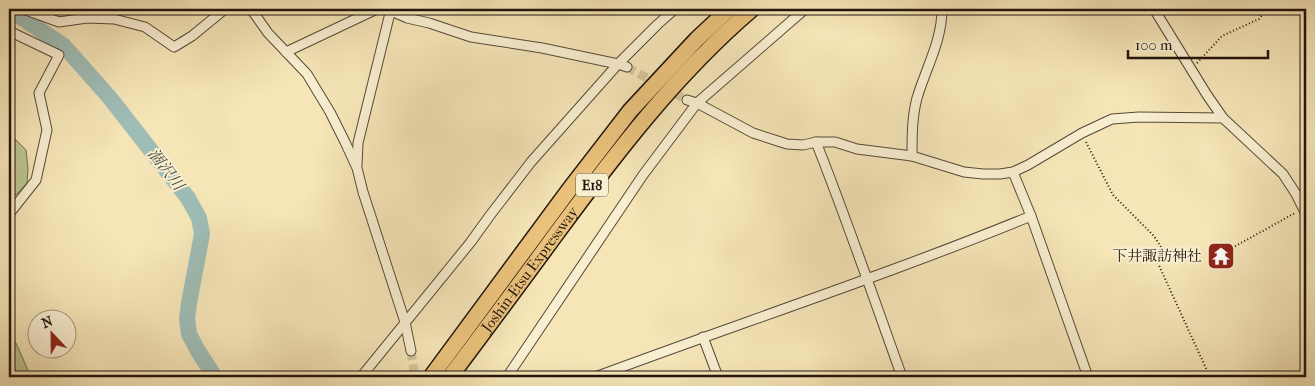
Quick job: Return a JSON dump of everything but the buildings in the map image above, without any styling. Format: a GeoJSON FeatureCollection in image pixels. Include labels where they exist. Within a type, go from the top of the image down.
{"type":"FeatureCollection","features":[{"type":"Feature","properties":{"kind":"highway","name":"Joshin-Etsu Expressway"},"geometry":{"type":"LineString","coordinates":[[431,377],[604,143],[664,73],[729,9]]}},
{"type":"Feature","properties":{"kind":"highway","name":"Joshin-Etsu Expressway"},"geometry":{"type":"LineString","coordinates":[[450,377],[583,198],[647,117],[677,81],[711,46],[752,9]]}},
{"type":"Feature","properties":{"kind":"street"},"geometry":{"type":"LineString","coordinates":[[23,9],[59,22],[88,18],[114,19],[145,27],[174,47],[192,36],[225,9]]}},
{"type":"Feature","properties":{"kind":"street"},"geometry":{"type":"LineString","coordinates":[[81,9],[88,18]]}},
{"type":"Feature","properties":{"kind":"street"},"geometry":{"type":"LineString","coordinates":[[251,9],[268,33],[306,74],[330,112],[357,168],[405,322],[411,351]]}},
{"type":"Feature","properties":{"kind":"street"},"geometry":{"type":"LineString","coordinates":[[286,52],[378,9],[471,37],[542,48],[627,67]]}},
{"type":"Feature","properties":{"kind":"street"},"geometry":{"type":"LineString","coordinates":[[360,377],[470,243],[531,162],[618,64],[675,9]]}},
{"type":"Feature","properties":{"kind":"street"},"geometry":{"type":"LineString","coordinates":[[507,377],[643,175],[697,103],[805,9]]}},
{"type":"Feature","properties":{"kind":"street"},"geometry":{"type":"LineString","coordinates":[[912,156],[914,112],[937,44],[942,9]]}},
{"type":"Feature","properties":{"kind":"street"},"geometry":{"type":"LineString","coordinates":[[1154,9],[1206,95],[1223,118],[1283,174],[1305,211]]}},
{"type":"Feature","properties":{"kind":"street"},"geometry":{"type":"LineString","coordinates":[[357,168],[358,143],[390,13]]}},
{"type":"Feature","properties":{"kind":"street"},"geometry":{"type":"LineString","coordinates":[[9,31],[59,56],[39,93],[47,130],[36,180],[9,214]]}},
{"type":"Feature","properties":{"kind":"street"},"geometry":{"type":"LineString","coordinates":[[687,100],[697,103],[752,133],[778,142],[803,145],[816,142],[835,142],[857,149],[912,156],[964,172],[983,174],[1013,172],[1082,133],[1112,119],[1139,117],[1223,118]]}},
{"type":"Feature","properties":{"kind":"street"},"geometry":{"type":"LineString","coordinates":[[816,142],[846,218],[902,377]]}},
{"type":"Feature","properties":{"kind":"street"},"geometry":{"type":"LineString","coordinates":[[1013,172],[1031,216],[1088,377]]}},
{"type":"Feature","properties":{"kind":"street"},"geometry":{"type":"LineString","coordinates":[[595,377],[866,279],[1031,216]]}},
{"type":"Feature","properties":{"kind":"street"},"geometry":{"type":"LineString","coordinates":[[704,337],[718,377]]}},
{"type":"Feature","properties":{"kind":"path"},"geometry":{"type":"LineString","coordinates":[[1191,70],[1222,36],[1259,19],[1266,9]]}},
{"type":"Feature","properties":{"kind":"path"},"geometry":{"type":"LineString","coordinates":[[1082,133],[1113,195],[1154,236],[1161,247],[1157,261],[1210,377]]}},
{"type":"Feature","properties":{"kind":"path"},"geometry":{"type":"LineString","coordinates":[[1232,248],[1305,211]]}},
{"type":"Feature","properties":{"kind":"green space"},"geometry":{"type":"Polygon","coordinates":[[[9,133],[26,150],[27,183],[16,195],[9,194],[9,133]]]}},
{"type":"Feature","properties":{"kind":"green space"},"geometry":{"type":"Polygon","coordinates":[[[9,337],[16,343],[30,375],[28,377],[9,377],[9,337]]]}},
{"type":"Feature","properties":{"kind":"waterway","name":"涸沢川"},"geometry":{"type":"LineString","coordinates":[[9,9],[64,46],[110,98],[188,198],[199,218],[202,234],[189,303],[187,319],[189,334],[215,377]]}},
{"type":"Feature","properties":{"kind":"tunnel"},"geometry":{"type":"LineString","coordinates":[[627,67],[687,100]]}},
{"type":"Feature","properties":{"kind":"tunnel"},"geometry":{"type":"LineString","coordinates":[[411,351],[415,377]]}},
{"type":"Feature","properties":{"kind":"place","name":"下井諏訪神社"},"geometry":{"type":"Point","coordinates":[1221,256]}}]}
